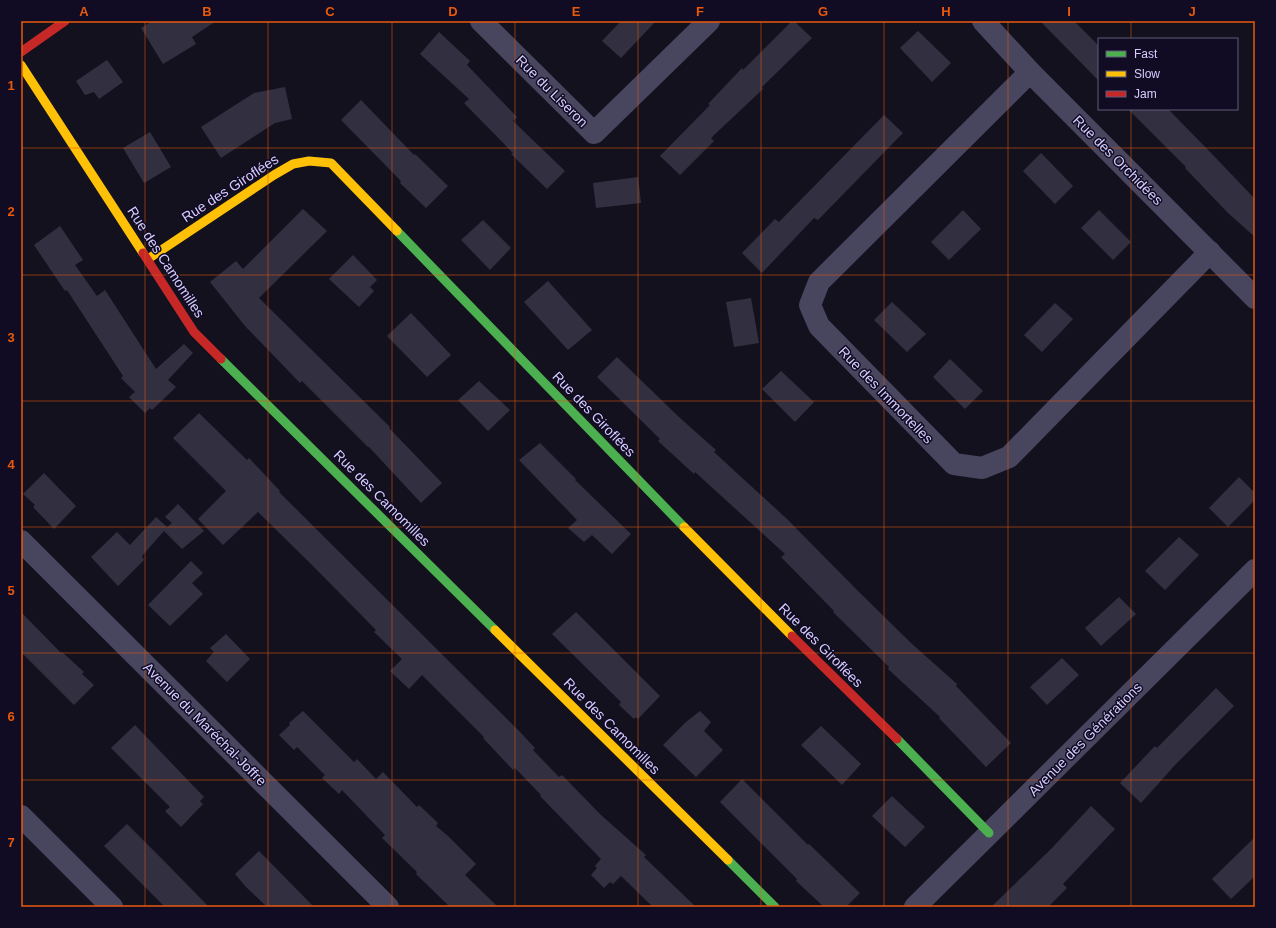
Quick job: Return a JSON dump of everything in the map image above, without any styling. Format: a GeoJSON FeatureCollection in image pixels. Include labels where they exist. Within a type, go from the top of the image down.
{"type":"FeatureCollection","features":[{"type":"Feature","properties":{"kind":"street"},"geometry":{"type":"LineString","coordinates":[[21,52],[66,21]]}},
{"type":"Feature","properties":{"kind":"street","name":"Rue du Liseron"},"geometry":{"type":"LineString","coordinates":[[481,21],[594,133],[709,21]]}},
{"type":"Feature","properties":{"kind":"street","name":"Rue des Orchidées"},"geometry":{"type":"LineString","coordinates":[[983,21],[1030,72],[1255,298]]}},
{"type":"Feature","properties":{"kind":"street","name":"Rue des Camomilles"},"geometry":{"type":"LineString","coordinates":[[21,65],[194,332],[775,907]]}},
{"type":"Feature","properties":{"kind":"street","name":"Rue des Immortelles"},"geometry":{"type":"LineString","coordinates":[[1030,72],[819,282],[810,304],[819,326],[954,464],[982,468],[1009,457],[1210,252]]}},
{"type":"Feature","properties":{"kind":"street","name":"Rue des Giroflées"},"geometry":{"type":"LineString","coordinates":[[148,259],[274,175],[293,164],[309,160],[331,164],[766,610],[952,793],[989,833]]}},
{"type":"Feature","properties":{"kind":"street","name":"Avenue du Maréchal-Joffre"},"geometry":{"type":"LineString","coordinates":[[21,541],[388,907]]}},
{"type":"Feature","properties":{"kind":"street","name":"Avenue des Générations"},"geometry":{"type":"LineString","coordinates":[[915,907],[1255,570]]}},
{"type":"Feature","properties":{"kind":"street"},"geometry":{"type":"LineString","coordinates":[[23,822],[112,907]]}},
{"type":"Feature","properties":{"kind":"building"},"geometry":{"type":"Polygon","coordinates":[[[152,21],[216,21],[192,37],[196,44],[163,64],[141,28],[152,21]]]}},
{"type":"Feature","properties":{"kind":"building"},"geometry":{"type":"Polygon","coordinates":[[[621,21],[656,21],[621,58],[602,41],[621,21]]]}},
{"type":"Feature","properties":{"kind":"building"},"geometry":{"type":"Polygon","coordinates":[[[792,21],[794,21],[812,38],[762,87],[763,89],[711,138],[714,141],[680,175],[660,156],[710,105],[708,104],[742,68],[743,70],[792,21]]]}},
{"type":"Feature","properties":{"kind":"building"},"geometry":{"type":"Polygon","coordinates":[[[1040,21],[1074,21],[1098,45],[1098,80],[1040,21]]]}},
{"type":"Feature","properties":{"kind":"building"},"geometry":{"type":"Polygon","coordinates":[[[918,31],[951,63],[932,82],[900,48],[918,31]]]}},
{"type":"Feature","properties":{"kind":"building"},"geometry":{"type":"Polygon","coordinates":[[[439,32],[470,61],[467,65],[517,117],[513,121],[565,171],[547,189],[511,154],[513,153],[464,103],[469,99],[420,54],[439,32]]]}},
{"type":"Feature","properties":{"kind":"building"},"geometry":{"type":"Polygon","coordinates":[[[107,60],[123,82],[99,99],[94,92],[85,95],[76,81],[107,60]]]}},
{"type":"Feature","properties":{"kind":"building"},"geometry":{"type":"Polygon","coordinates":[[[285,87],[292,119],[275,123],[221,158],[201,127],[254,93],[285,87]]]}},
{"type":"Feature","properties":{"kind":"building"},"geometry":{"type":"Polygon","coordinates":[[[361,100],[414,155],[415,154],[448,186],[426,208],[400,183],[401,181],[341,120],[361,100]]]}},
{"type":"Feature","properties":{"kind":"building"},"geometry":{"type":"Polygon","coordinates":[[[1129,110],[1169,110],[1255,199],[1255,237],[1228,213],[1185,168],[1186,167],[1129,110]]]}},
{"type":"Feature","properties":{"kind":"building"},"geometry":{"type":"Polygon","coordinates":[[[884,115],[903,133],[818,220],[814,218],[762,273],[742,253],[775,219],[779,222],[884,115]]]}},
{"type":"Feature","properties":{"kind":"building"},"geometry":{"type":"Polygon","coordinates":[[[150,132],[171,167],[144,183],[123,148],[150,132]]]}},
{"type":"Feature","properties":{"kind":"building"},"geometry":{"type":"Polygon","coordinates":[[[1041,153],[1073,186],[1055,204],[1023,171],[1041,153]]]}},
{"type":"Feature","properties":{"kind":"building"},"geometry":{"type":"Polygon","coordinates":[[[638,177],[641,203],[596,208],[593,183],[638,177]]]}},
{"type":"Feature","properties":{"kind":"building"},"geometry":{"type":"Polygon","coordinates":[[[303,209],[327,231],[259,298],[390,427],[389,428],[442,483],[421,503],[369,447],[302,381],[300,383],[245,326],[210,282],[236,261],[243,269],[303,209]]]}},
{"type":"Feature","properties":{"kind":"building"},"geometry":{"type":"Polygon","coordinates":[[[963,210],[981,229],[949,260],[931,242],[963,210]]]}},
{"type":"Feature","properties":{"kind":"building"},"geometry":{"type":"Polygon","coordinates":[[[1099,210],[1131,242],[1113,260],[1081,228],[1099,210]]]}},
{"type":"Feature","properties":{"kind":"building"},"geometry":{"type":"Polygon","coordinates":[[[483,220],[511,248],[490,270],[461,240],[483,220]]]}},
{"type":"Feature","properties":{"kind":"building"},"geometry":{"type":"Polygon","coordinates":[[[60,226],[83,260],[75,265],[97,296],[105,290],[156,369],[184,344],[193,353],[168,380],[176,387],[152,410],[150,408],[145,413],[129,397],[135,392],[121,378],[123,376],[67,290],[65,291],[34,245],[60,226]]]}},
{"type":"Feature","properties":{"kind":"building"},"geometry":{"type":"Polygon","coordinates":[[[353,255],[377,280],[370,287],[374,291],[359,307],[329,279],[353,255]]]}},
{"type":"Feature","properties":{"kind":"building"},"geometry":{"type":"Polygon","coordinates":[[[548,281],[592,330],[568,350],[524,302],[548,281]]]}},
{"type":"Feature","properties":{"kind":"building"},"geometry":{"type":"Polygon","coordinates":[[[751,298],[759,343],[734,347],[726,302],[751,298]]]}},
{"type":"Feature","properties":{"kind":"building"},"geometry":{"type":"Polygon","coordinates":[[[892,302],[926,334],[907,352],[874,320],[892,302]]]}},
{"type":"Feature","properties":{"kind":"building"},"geometry":{"type":"Polygon","coordinates":[[[1055,303],[1073,319],[1042,352],[1024,335],[1055,303]]]}},
{"type":"Feature","properties":{"kind":"building"},"geometry":{"type":"Polygon","coordinates":[[[411,313],[451,355],[427,377],[387,336],[411,313]]]}},
{"type":"Feature","properties":{"kind":"building"},"geometry":{"type":"Polygon","coordinates":[[[617,357],[680,418],[716,450],[714,452],[787,519],[911,643],[957,684],[956,686],[1011,743],[986,767],[939,718],[940,717],[888,669],[889,667],[833,612],[834,611],[781,557],[785,554],[695,472],[694,474],[658,441],[660,439],[597,377],[617,357]]]}},
{"type":"Feature","properties":{"kind":"building"},"geometry":{"type":"Polygon","coordinates":[[[950,359],[983,391],[965,409],[933,377],[950,359]]]}},
{"type":"Feature","properties":{"kind":"building"},"geometry":{"type":"Polygon","coordinates":[[[781,371],[814,402],[795,422],[762,389],[781,371]]]}},
{"type":"Feature","properties":{"kind":"building"},"geometry":{"type":"Polygon","coordinates":[[[479,381],[510,410],[488,431],[458,400],[479,381]]]}},
{"type":"Feature","properties":{"kind":"building"},"geometry":{"type":"Polygon","coordinates":[[[199,413],[247,460],[249,458],[280,491],[279,492],[520,732],[535,748],[533,750],[559,777],[562,775],[601,815],[646,855],[644,857],[696,907],[653,907],[621,876],[613,884],[610,882],[604,888],[591,875],[597,868],[595,866],[601,859],[515,768],[513,770],[483,738],[484,737],[422,675],[409,689],[390,671],[402,659],[374,632],[376,630],[258,512],[223,545],[198,519],[226,491],[173,438],[199,413]]]}},
{"type":"Feature","properties":{"kind":"building"},"geometry":{"type":"Polygon","coordinates":[[[540,443],[576,479],[575,480],[631,534],[612,554],[592,535],[584,542],[568,528],[577,520],[519,460],[540,443]]]}},
{"type":"Feature","properties":{"kind":"building"},"geometry":{"type":"Polygon","coordinates":[[[44,473],[76,506],[54,529],[33,507],[35,505],[23,494],[44,473]]]}},
{"type":"Feature","properties":{"kind":"building"},"geometry":{"type":"Polygon","coordinates":[[[1239,477],[1255,493],[1255,500],[1228,527],[1209,508],[1239,477]]]}},
{"type":"Feature","properties":{"kind":"building"},"geometry":{"type":"Polygon","coordinates":[[[178,504],[204,531],[182,549],[164,531],[142,556],[144,560],[118,586],[91,557],[117,532],[130,545],[156,517],[167,527],[165,529],[172,523],[165,517],[178,504]]]}},
{"type":"Feature","properties":{"kind":"building"},"geometry":{"type":"Polygon","coordinates":[[[1179,537],[1199,555],[1165,590],[1145,571],[1179,537]]]}},
{"type":"Feature","properties":{"kind":"building"},"geometry":{"type":"Polygon","coordinates":[[[191,561],[203,573],[192,583],[203,594],[170,626],[148,605],[191,561]]]}},
{"type":"Feature","properties":{"kind":"building"},"geometry":{"type":"Polygon","coordinates":[[[1119,597],[1136,614],[1101,646],[1085,628],[1119,597]]]}},
{"type":"Feature","properties":{"kind":"building"},"geometry":{"type":"Polygon","coordinates":[[[21,612],[61,653],[62,652],[84,672],[82,674],[94,685],[74,705],[21,652],[21,612]]]}},
{"type":"Feature","properties":{"kind":"building"},"geometry":{"type":"Polygon","coordinates":[[[576,612],[660,696],[638,719],[636,717],[634,719],[619,705],[621,702],[552,634],[576,612]]]}},
{"type":"Feature","properties":{"kind":"building"},"geometry":{"type":"Polygon","coordinates":[[[226,634],[250,659],[227,682],[206,661],[214,652],[210,648],[226,634]]]}},
{"type":"Feature","properties":{"kind":"building"},"geometry":{"type":"Polygon","coordinates":[[[1062,658],[1079,675],[1047,705],[1030,687],[1062,658]]]}},
{"type":"Feature","properties":{"kind":"building"},"geometry":{"type":"Polygon","coordinates":[[[1216,688],[1234,706],[1175,765],[1141,803],[1120,783],[1155,746],[1157,748],[1216,688]]]}},
{"type":"Feature","properties":{"kind":"building"},"geometry":{"type":"Polygon","coordinates":[[[303,711],[354,762],[357,759],[376,779],[383,772],[417,807],[419,805],[438,823],[436,826],[476,864],[465,875],[498,907],[450,907],[416,874],[417,872],[382,838],[385,835],[342,790],[339,794],[322,778],[325,775],[297,747],[294,750],[279,735],[290,725],[289,723],[303,711]]]}},
{"type":"Feature","properties":{"kind":"building"},"geometry":{"type":"Polygon","coordinates":[[[700,711],[711,722],[704,731],[723,750],[696,777],[663,745],[686,722],[700,711]]]}},
{"type":"Feature","properties":{"kind":"building"},"geometry":{"type":"Polygon","coordinates":[[[135,725],[204,797],[200,801],[203,804],[181,827],[165,811],[170,807],[111,748],[135,725]]]}},
{"type":"Feature","properties":{"kind":"building"},"geometry":{"type":"Polygon","coordinates":[[[821,726],[861,764],[842,785],[801,745],[821,726]]]}},
{"type":"Feature","properties":{"kind":"building"},"geometry":{"type":"Polygon","coordinates":[[[742,779],[808,845],[809,844],[860,893],[846,907],[824,907],[796,881],[797,879],[720,802],[742,779]]]}},
{"type":"Feature","properties":{"kind":"building"},"geometry":{"type":"Polygon","coordinates":[[[892,796],[925,827],[905,847],[872,816],[892,796]]]}},
{"type":"Feature","properties":{"kind":"building"},"geometry":{"type":"Polygon","coordinates":[[[1091,806],[1115,829],[1063,884],[1067,888],[1048,907],[991,907],[1052,848],[1091,806]]]}},
{"type":"Feature","properties":{"kind":"building"},"geometry":{"type":"Polygon","coordinates":[[[127,824],[209,907],[165,907],[104,846],[127,824]]]}},
{"type":"Feature","properties":{"kind":"building"},"geometry":{"type":"Polygon","coordinates":[[[1255,837],[1255,876],[1231,899],[1212,879],[1255,837]]]}},
{"type":"Feature","properties":{"kind":"building"},"geometry":{"type":"Polygon","coordinates":[[[259,851],[314,907],[267,907],[246,887],[235,874],[259,851]]]}},
{"type":"Feature","properties":{"kind":"traffic: fast"},"geometry":{"type":"LineString","coordinates":[[397,231],[684,527]]}},
{"type":"Feature","properties":{"kind":"traffic: fast"},"geometry":{"type":"LineString","coordinates":[[221,359],[495,630]]}},
{"type":"Feature","properties":{"kind":"traffic: fast"},"geometry":{"type":"LineString","coordinates":[[897,739],[989,833]]}},
{"type":"Feature","properties":{"kind":"traffic: fast"},"geometry":{"type":"LineString","coordinates":[[728,860],[775,907]]}},
{"type":"Feature","properties":{"kind":"traffic: slow"},"geometry":{"type":"LineString","coordinates":[[21,65],[143,253]]}},
{"type":"Feature","properties":{"kind":"traffic: slow"},"geometry":{"type":"LineString","coordinates":[[148,259],[274,175],[293,164],[309,161],[331,163],[397,231]]}},
{"type":"Feature","properties":{"kind":"traffic: slow"},"geometry":{"type":"LineString","coordinates":[[684,527],[792,636]]}},
{"type":"Feature","properties":{"kind":"traffic: slow"},"geometry":{"type":"LineString","coordinates":[[495,630],[728,860]]}},
{"type":"Feature","properties":{"kind":"traffic: jam"},"geometry":{"type":"LineString","coordinates":[[21,52],[65,21]]}},
{"type":"Feature","properties":{"kind":"traffic: jam"},"geometry":{"type":"LineString","coordinates":[[143,253],[194,332],[221,359]]}},
{"type":"Feature","properties":{"kind":"traffic: jam"},"geometry":{"type":"LineString","coordinates":[[792,636],[897,739]]}}]}
